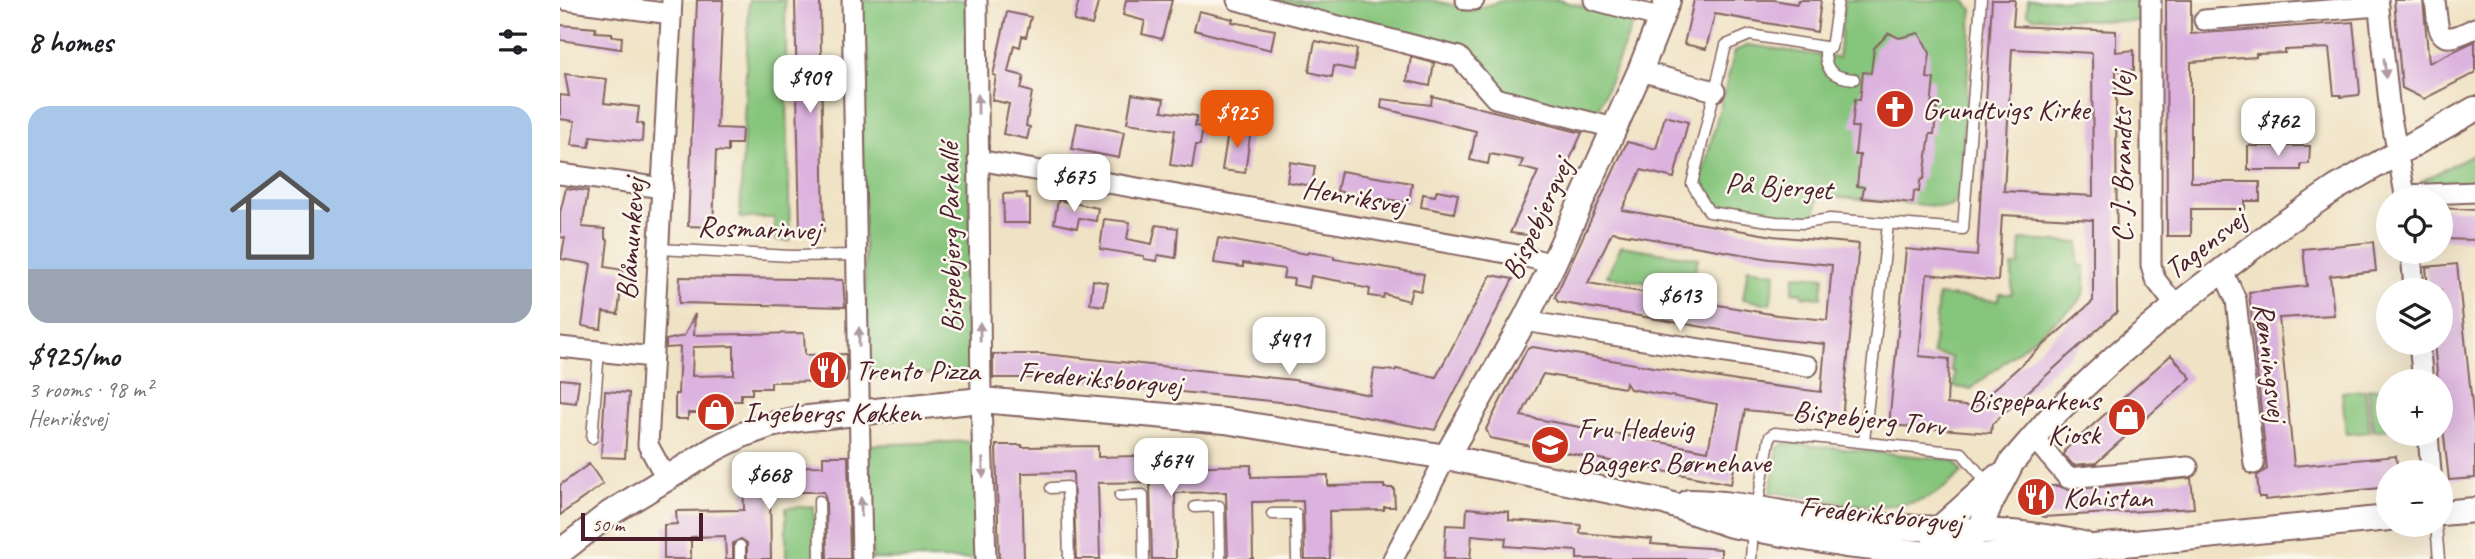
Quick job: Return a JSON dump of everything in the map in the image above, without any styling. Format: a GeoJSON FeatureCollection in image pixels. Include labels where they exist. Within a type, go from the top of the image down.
{"type":"FeatureCollection","features":[{"type":"Feature","properties":{"kind":"street"},"geometry":{"type":"LineString","coordinates":[[565,0],[671,7]]}},
{"type":"Feature","properties":{"kind":"street"},"geometry":{"type":"LineString","coordinates":[[852,0],[862,559]]}},
{"type":"Feature","properties":{"kind":"street","name":"Bispebjerg Parkallé"},"geometry":{"type":"LineString","coordinates":[[977,0],[981,400],[986,559]]}},
{"type":"Feature","properties":{"kind":"street"},"geometry":{"type":"LineString","coordinates":[[1237,0],[1459,57],[1495,98],[1614,128]]}},
{"type":"Feature","properties":{"kind":"street"},"geometry":{"type":"LineString","coordinates":[[1466,0],[1474,0]]}},
{"type":"Feature","properties":{"kind":"street"},"geometry":{"type":"LineString","coordinates":[[1594,0],[1665,9]]}},
{"type":"Feature","properties":{"kind":"street","name":"C. J. Brandts Vej"},"geometry":{"type":"LineString","coordinates":[[2151,0],[2151,265],[2155,279],[2176,306]]}},
{"type":"Feature","properties":{"kind":"street"},"geometry":{"type":"LineString","coordinates":[[2435,0],[2438,31],[2445,37],[2454,38],[2475,28]]}},
{"type":"Feature","properties":{"kind":"street"},"geometry":{"type":"LineString","coordinates":[[2204,20],[2379,3],[2390,112],[2403,187]]}},
{"type":"Feature","properties":{"kind":"street","name":"Blåmunkevej"},"geometry":{"type":"LineString","coordinates":[[666,478],[648,445],[671,7]]}},
{"type":"Feature","properties":{"kind":"street","name":"Bispebjergvej"},"geometry":{"type":"LineString","coordinates":[[1446,457],[1524,321],[1553,264],[1665,9]]}},
{"type":"Feature","properties":{"kind":"street"},"geometry":{"type":"LineString","coordinates":[[1640,71],[1715,91]]}},
{"type":"Feature","properties":{"kind":"street","name":"Tagensvej"},"geometry":{"type":"LineString","coordinates":[[1938,530],[1997,477],[2032,437],[2115,358],[2176,306],[2336,188],[2475,109]]}},
{"type":"Feature","properties":{"kind":"street","name":"Henriksvej"},"geometry":{"type":"LineString","coordinates":[[978,160],[1523,256],[1553,264]]}},
{"type":"Feature","properties":{"kind":"street"},"geometry":{"type":"LineString","coordinates":[[560,174],[663,188]]}},
{"type":"Feature","properties":{"kind":"street"},"geometry":{"type":"LineString","coordinates":[[2453,194],[2475,192]]}},
{"type":"Feature","properties":{"kind":"street","name":"Rønningsvej"},"geometry":{"type":"LineString","coordinates":[[2222,270],[2235,300],[2254,464]]}},
{"type":"Feature","properties":{"kind":"street"},"geometry":{"type":"LineString","coordinates":[[1524,321],[1808,366]]}},
{"type":"Feature","properties":{"kind":"street"},"geometry":{"type":"LineString","coordinates":[[560,347],[652,357]]}},
{"type":"Feature","properties":{"kind":"street","name":"Frederiksborgvej"},"geometry":{"type":"LineString","coordinates":[[561,549],[609,514],[666,478],[716,448],[761,428],[799,419],[981,400],[1225,421],[1446,457],[1664,502],[1713,520],[1848,523],[2050,536],[2094,547]]}},
{"type":"Feature","properties":{"kind":"street"},"geometry":{"type":"LineString","coordinates":[[2032,437],[2068,478],[2188,467]]}},
{"type":"Feature","properties":{"kind":"street"},"geometry":{"type":"LineString","coordinates":[[1393,559],[1446,457]]}},
{"type":"Feature","properties":{"kind":"street","name":"Tagensvej"},"geometry":{"type":"LineString","coordinates":[[1979,532],[1997,477]]}},
{"type":"Feature","properties":{"kind":"street"},"geometry":{"type":"LineString","coordinates":[[2453,512],[2475,510]]}},
{"type":"Feature","properties":{"kind":"street","name":"Frederiksborgvej"},"geometry":{"type":"LineString","coordinates":[[1755,519],[1821,541],[1937,555],[1970,556],[2051,554],[2094,547],[2376,519]]}},
{"type":"Feature","properties":{"kind":"street"},"geometry":{"type":"LineString","coordinates":[[1876,548],[1937,547],[1952,544],[1979,532]]}},
{"type":"Feature","properties":{"kind":"lane"},"geometry":{"type":"LineString","coordinates":[[1838,0],[1831,48],[1825,47],[1824,61],[1831,71],[1841,78],[1854,79]]}},
{"type":"Feature","properties":{"kind":"lane","name":"På Bjerget"},"geometry":{"type":"LineString","coordinates":[[1825,47],[1750,35],[1726,45],[1692,184],[1709,212],[1776,222],[1804,223],[1830,219],[1963,229],[1981,0]]}},
{"type":"Feature","properties":{"kind":"lane"},"geometry":{"type":"LineString","coordinates":[[1864,441],[1888,224]]}},
{"type":"Feature","properties":{"kind":"lane","name":"Rosmarinvej"},"geometry":{"type":"LineString","coordinates":[[659,249],[791,256],[858,255]]}},
{"type":"Feature","properties":{"kind":"lane"},"geometry":{"type":"LineString","coordinates":[[592,438],[599,351]]}},
{"type":"Feature","properties":{"kind":"lane","name":"Bispebjerg Torv"},"geometry":{"type":"LineString","coordinates":[[1751,559],[1755,519],[1770,436],[1774,433],[1962,453],[1997,477]]}},
{"type":"Feature","properties":{"kind":"lane"},"geometry":{"type":"LineString","coordinates":[[1051,488],[1068,487],[1069,559]]}},
{"type":"Feature","properties":{"kind":"lane"},"geometry":{"type":"LineString","coordinates":[[1120,496],[1143,495],[1144,559]]}},
{"type":"Feature","properties":{"kind":"lane"},"geometry":{"type":"LineString","coordinates":[[819,500],[820,559]]}},
{"type":"Feature","properties":{"kind":"lane"},"geometry":{"type":"LineString","coordinates":[[1195,507],[1219,506],[1220,559]]}},
{"type":"Feature","properties":{"kind":"lane"},"geometry":{"type":"LineString","coordinates":[[1272,514],[1296,513],[1297,559]]}},
{"type":"Feature","properties":{"kind":"lane"},"geometry":{"type":"LineString","coordinates":[[2437,537],[2439,559]]}},
{"type":"Feature","properties":{"kind":"lane"},"geometry":{"type":"LineString","coordinates":[[740,546],[740,559]]}},
{"type":"Feature","properties":{"kind":"green space"},"geometry":{"type":"Polygon","coordinates":[[[749,0],[785,0],[790,241],[775,240],[774,218],[740,218],[749,0]]]}},
{"type":"Feature","properties":{"kind":"green space"},"geometry":{"type":"Polygon","coordinates":[[[859,0],[967,0],[972,372],[867,378],[859,0]]]}},
{"type":"Feature","properties":{"kind":"green space"},"geometry":{"type":"Polygon","coordinates":[[[1257,0],[1431,0],[1472,10],[1505,0],[1559,0],[1634,21],[1596,115],[1505,94],[1468,50],[1457,46],[1257,0]]]}},
{"type":"Feature","properties":{"kind":"green space"},"geometry":{"type":"Polygon","coordinates":[[[1845,0],[1964,0],[1972,9],[1960,197],[1951,206],[1945,207],[1818,195],[1815,219],[1771,215],[1718,205],[1701,180],[1735,51],[1749,45],[1838,58],[1845,0]]]}},
{"type":"Feature","properties":{"kind":"green space"},"geometry":{"type":"Polygon","coordinates":[[[2028,0],[2139,0],[2140,22],[2033,17],[2027,13],[2028,0]]]}},
{"type":"Feature","properties":{"kind":"green space"},"geometry":{"type":"Polygon","coordinates":[[[2475,153],[2475,184],[2430,187],[2422,181],[2475,153]]]}},
{"type":"Feature","properties":{"kind":"green space"},"geometry":{"type":"Polygon","coordinates":[[[2021,240],[2079,243],[2078,266],[2085,266],[2085,290],[2079,302],[1971,389],[1954,387],[1955,372],[1951,371],[1951,357],[1933,354],[1938,295],[1998,301],[1999,294],[2012,294],[2012,266],[2019,266],[2021,240]]]}},
{"type":"Feature","properties":{"kind":"green space"},"geometry":{"type":"Polygon","coordinates":[[[1621,246],[1698,258],[1691,290],[1607,276],[1621,246]]]}},
{"type":"Feature","properties":{"kind":"green space"},"geometry":{"type":"Polygon","coordinates":[[[1748,268],[1776,273],[1770,304],[1743,299],[1748,268]]]}},
{"type":"Feature","properties":{"kind":"green space"},"geometry":{"type":"Polygon","coordinates":[[[1795,275],[1824,277],[1821,298],[1792,292],[1795,275]]]}},
{"type":"Feature","properties":{"kind":"green space"},"geometry":{"type":"Polygon","coordinates":[[[2376,388],[2376,431],[2373,431],[2368,389],[2376,388]]]}},
{"type":"Feature","properties":{"kind":"green space"},"geometry":{"type":"Polygon","coordinates":[[[2365,390],[2370,432],[2346,434],[2342,392],[2365,390]]]}},
{"type":"Feature","properties":{"kind":"green space"},"geometry":{"type":"Polygon","coordinates":[[[976,441],[978,559],[872,559],[869,445],[976,441]]]}},
{"type":"Feature","properties":{"kind":"green space"},"geometry":{"type":"Polygon","coordinates":[[[1785,443],[1954,460],[1962,472],[1933,495],[1906,504],[1867,505],[1770,492],[1778,448],[1785,443]]]}},
{"type":"Feature","properties":{"kind":"green space"},"geometry":{"type":"Polygon","coordinates":[[[814,506],[814,559],[786,559],[786,508],[814,506]]]}},
{"type":"Feature","properties":{"kind":"building"},"geometry":{"type":"Polygon","coordinates":[[[697,0],[723,0],[717,128],[742,129],[741,144],[728,144],[728,152],[716,151],[713,227],[688,226],[697,0]]]}},
{"type":"Feature","properties":{"kind":"building"},"geometry":{"type":"Polygon","coordinates":[[[795,0],[820,0],[824,231],[800,231],[795,0]]]}},
{"type":"Feature","properties":{"kind":"building"},"geometry":{"type":"Polygon","coordinates":[[[1079,0],[1099,0],[1092,25],[1074,21],[1079,0]]]}},
{"type":"Feature","properties":{"kind":"building"},"geometry":{"type":"Polygon","coordinates":[[[1126,0],[1172,0],[1162,39],[1142,34],[1145,21],[1123,15],[1126,0]]]}},
{"type":"Feature","properties":{"kind":"building"},"geometry":{"type":"Polygon","coordinates":[[[1694,0],[1774,0],[1797,4],[1798,0],[1821,0],[1817,32],[1715,14],[1706,49],[1684,44],[1694,0]]]}},
{"type":"Feature","properties":{"kind":"building"},"geometry":{"type":"Polygon","coordinates":[[[1992,0],[2015,0],[2013,26],[2116,31],[2116,52],[2134,50],[2134,70],[2116,71],[2117,312],[1992,424],[1991,433],[1889,425],[1906,249],[1977,256],[1992,0]],[[2012,49],[2004,191],[2093,196],[2092,53],[2012,49]],[[2002,215],[1998,281],[1927,274],[1919,356],[1949,359],[1947,404],[1974,407],[2093,301],[2093,220],[2002,215]]]}},
{"type":"Feature","properties":{"kind":"building"},"geometry":{"type":"Polygon","coordinates":[[[2166,0],[2191,0],[2191,34],[2353,22],[2359,95],[2334,95],[2329,48],[2285,50],[2285,53],[2256,54],[2256,57],[2191,62],[2191,182],[2260,182],[2260,201],[2245,201],[2245,209],[2191,209],[2191,236],[2167,236],[2166,0]]]}},
{"type":"Feature","properties":{"kind":"building"},"geometry":{"type":"Polygon","coordinates":[[[2394,0],[2423,0],[2429,63],[2475,41],[2475,73],[2424,99],[2402,88],[2394,0]]]}},
{"type":"Feature","properties":{"kind":"building"},"geometry":{"type":"Polygon","coordinates":[[[1199,11],[1233,19],[1232,22],[1275,30],[1271,50],[1194,30],[1199,11]]]}},
{"type":"Feature","properties":{"kind":"building"},"geometry":{"type":"Polygon","coordinates":[[[1007,12],[1031,17],[1026,37],[1022,36],[1020,47],[1014,45],[1008,72],[1024,76],[1021,89],[1032,92],[1026,126],[1030,127],[1027,139],[1003,134],[1009,104],[992,100],[996,76],[993,75],[1007,12]]]}},
{"type":"Feature","properties":{"kind":"building"},"geometry":{"type":"Polygon","coordinates":[[[560,25],[596,28],[595,32],[612,33],[612,36],[622,37],[621,49],[560,40],[560,25]]]}},
{"type":"Feature","properties":{"kind":"building","name":"Grundtvigs Kirke"},"geometry":{"type":"Polygon","coordinates":[[[1889,33],[1899,38],[1919,33],[1930,53],[1927,78],[1934,79],[1931,107],[1937,107],[1934,134],[1930,134],[1924,178],[1920,181],[1919,192],[1914,191],[1913,203],[1862,198],[1864,187],[1857,186],[1860,155],[1855,155],[1858,127],[1852,127],[1855,99],[1860,100],[1863,72],[1871,73],[1874,48],[1889,33]]]}},
{"type":"Feature","properties":{"kind":"building"},"geometry":{"type":"Polygon","coordinates":[[[1315,41],[1357,49],[1354,70],[1334,66],[1332,77],[1309,72],[1315,41]]]}},
{"type":"Feature","properties":{"kind":"building"},"geometry":{"type":"Polygon","coordinates":[[[1411,57],[1434,63],[1430,86],[1407,81],[1411,57]]]}},
{"type":"Feature","properties":{"kind":"building"},"geometry":{"type":"Polygon","coordinates":[[[565,74],[607,79],[604,103],[639,107],[637,123],[643,124],[642,142],[591,136],[589,147],[571,145],[575,121],[560,119],[560,95],[569,96],[565,74]]]}},
{"type":"Feature","properties":{"kind":"building"},"geometry":{"type":"Polygon","coordinates":[[[1132,94],[1164,99],[1162,111],[1197,116],[1195,126],[1203,127],[1192,168],[1170,165],[1175,130],[1127,123],[1132,94]]]}},
{"type":"Feature","properties":{"kind":"building"},"geometry":{"type":"Polygon","coordinates":[[[1432,96],[1582,133],[1535,236],[1510,233],[1538,172],[1520,167],[1523,160],[1490,154],[1488,164],[1470,160],[1476,131],[1381,108],[1382,99],[1431,105],[1432,96]]]}},
{"type":"Feature","properties":{"kind":"building"},"geometry":{"type":"Polygon","coordinates":[[[1665,116],[1688,122],[1674,178],[1641,170],[1622,210],[1773,236],[1859,244],[1842,419],[1745,410],[1731,484],[1490,438],[1486,429],[1527,349],[1533,347],[1749,383],[1821,392],[1825,344],[1773,339],[1558,302],[1555,297],[1627,142],[1656,149],[1665,116]],[[1612,232],[1588,283],[1777,315],[1827,320],[1832,265],[1770,259],[1612,232]],[[1543,374],[1521,416],[1708,451],[1717,404],[1630,389],[1626,383],[1625,388],[1543,374]]]}},
{"type":"Feature","properties":{"kind":"building"},"geometry":{"type":"Polygon","coordinates":[[[1077,123],[1124,132],[1119,158],[1072,149],[1077,123]]]}},
{"type":"Feature","properties":{"kind":"building"},"geometry":{"type":"Polygon","coordinates":[[[1229,126],[1251,129],[1245,173],[1222,170],[1229,126]]]}},
{"type":"Feature","properties":{"kind":"building"},"geometry":{"type":"Polygon","coordinates":[[[2248,146],[2310,146],[2309,164],[2301,164],[2301,170],[2248,170],[2248,146]]]}},
{"type":"Feature","properties":{"kind":"building"},"geometry":{"type":"Polygon","coordinates":[[[1290,162],[1315,166],[1312,186],[1287,182],[1290,162]]]}},
{"type":"Feature","properties":{"kind":"building"},"geometry":{"type":"Polygon","coordinates":[[[1341,171],[1412,183],[1409,203],[1380,198],[1379,202],[1365,199],[1365,196],[1337,191],[1341,171]]]}},
{"type":"Feature","properties":{"kind":"building"},"geometry":{"type":"Polygon","coordinates":[[[566,188],[588,191],[582,227],[605,229],[605,239],[608,240],[605,267],[623,270],[618,314],[603,312],[601,329],[582,326],[591,264],[561,259],[565,238],[560,237],[560,213],[566,188]]]}},
{"type":"Feature","properties":{"kind":"building"},"geometry":{"type":"Polygon","coordinates":[[[1437,190],[1458,194],[1454,213],[1421,207],[1423,194],[1435,196],[1437,190]]]}},
{"type":"Feature","properties":{"kind":"building"},"geometry":{"type":"Polygon","coordinates":[[[1026,193],[1027,199],[1030,199],[1030,223],[1004,223],[1003,194],[1026,193]]]}},
{"type":"Feature","properties":{"kind":"building"},"geometry":{"type":"Polygon","coordinates":[[[1058,200],[1098,208],[1096,221],[1079,218],[1077,228],[1054,223],[1058,200]]]}},
{"type":"Feature","properties":{"kind":"building"},"geometry":{"type":"Polygon","coordinates":[[[2453,209],[2475,210],[2475,240],[2453,239],[2453,209]]]}},
{"type":"Feature","properties":{"kind":"building"},"geometry":{"type":"Polygon","coordinates":[[[1104,219],[1130,222],[1127,239],[1152,244],[1156,225],[1178,228],[1176,258],[1158,255],[1157,261],[1144,259],[1144,256],[1100,249],[1104,219]]]}},
{"type":"Feature","properties":{"kind":"building"},"geometry":{"type":"Polygon","coordinates":[[[1218,238],[1307,254],[1334,256],[1334,259],[1424,274],[1421,291],[1412,289],[1409,301],[1384,294],[1383,298],[1369,296],[1370,289],[1356,284],[1311,276],[1309,288],[1293,285],[1294,279],[1283,278],[1285,269],[1243,263],[1243,267],[1214,263],[1218,238]]]}},
{"type":"Feature","properties":{"kind":"building"},"geometry":{"type":"Polygon","coordinates":[[[2373,242],[2376,271],[2330,276],[2334,315],[2279,318],[2294,466],[2396,456],[2396,460],[2376,460],[2376,488],[2265,500],[2265,497],[2259,497],[2257,476],[2267,469],[2249,292],[2307,286],[2303,249],[2373,242]]]}},
{"type":"Feature","properties":{"kind":"building"},"geometry":{"type":"Polygon","coordinates":[[[2457,264],[2475,432],[2475,478],[2453,480],[2453,460],[2447,460],[2445,446],[2453,446],[2453,369],[2437,369],[2435,355],[2453,355],[2453,278],[2427,278],[2426,267],[2457,264]]]}},
{"type":"Feature","properties":{"kind":"building"},"geometry":{"type":"Polygon","coordinates":[[[1491,275],[1513,279],[1435,430],[1290,403],[1043,378],[993,378],[993,354],[1044,354],[1294,380],[1370,395],[1374,369],[1396,369],[1436,377],[1491,275]]]}},
{"type":"Feature","properties":{"kind":"building"},"geometry":{"type":"Polygon","coordinates":[[[680,277],[843,280],[845,307],[679,303],[680,277]]]}},
{"type":"Feature","properties":{"kind":"building"},"geometry":{"type":"Polygon","coordinates":[[[1093,280],[1108,283],[1104,306],[1090,304],[1093,280]]]}},
{"type":"Feature","properties":{"kind":"building"},"geometry":{"type":"Polygon","coordinates":[[[695,314],[694,335],[804,333],[805,355],[846,354],[846,381],[771,382],[771,388],[752,388],[752,394],[741,394],[741,401],[722,401],[722,407],[711,407],[712,413],[688,413],[688,419],[675,419],[680,347],[666,348],[666,340],[684,336],[695,314]],[[734,346],[693,347],[692,376],[734,375],[734,346]]]}},
{"type":"Feature","properties":{"kind":"building"},"geometry":{"type":"Polygon","coordinates":[[[2171,355],[2191,378],[2096,463],[2073,465],[2064,455],[2065,450],[2171,355]]]}},
{"type":"Feature","properties":{"kind":"building"},"geometry":{"type":"Polygon","coordinates":[[[560,379],[579,381],[576,403],[560,401],[560,379]]]}},
{"type":"Feature","properties":{"kind":"building"},"geometry":{"type":"Polygon","coordinates":[[[605,391],[629,393],[625,458],[601,457],[605,391]]]}},
{"type":"Feature","properties":{"kind":"building"},"geometry":{"type":"Polygon","coordinates":[[[996,445],[1098,446],[1098,457],[1174,455],[1174,467],[1251,465],[1251,477],[1328,475],[1328,486],[1384,485],[1384,488],[1394,488],[1395,507],[1384,507],[1384,510],[1329,511],[1330,559],[1305,559],[1303,501],[1252,502],[1253,559],[1228,559],[1226,492],[1175,493],[1176,559],[1152,559],[1150,482],[1098,483],[1100,559],[1076,559],[1073,472],[1022,473],[1024,559],[999,559],[996,445]]]}},
{"type":"Feature","properties":{"kind":"building"},"geometry":{"type":"Polygon","coordinates":[[[823,456],[848,456],[850,559],[827,559],[824,492],[770,492],[771,559],[747,559],[747,543],[741,539],[733,543],[733,559],[726,559],[725,536],[691,537],[691,559],[664,559],[664,525],[677,524],[676,511],[744,510],[743,480],[756,480],[756,467],[823,466],[823,456]]]}},
{"type":"Feature","properties":{"kind":"building"},"geometry":{"type":"Polygon","coordinates":[[[589,464],[603,484],[560,515],[560,485],[589,464]]]}},
{"type":"Feature","properties":{"kind":"building"},"geometry":{"type":"Polygon","coordinates":[[[2191,478],[2194,508],[2043,517],[2033,508],[2033,495],[2042,486],[2059,486],[2069,490],[2191,478]]]}},
{"type":"Feature","properties":{"kind":"building"},"geometry":{"type":"Polygon","coordinates":[[[1467,508],[1509,512],[1509,520],[1581,525],[1580,533],[1652,539],[1651,544],[1721,549],[1721,559],[1577,559],[1577,551],[1505,546],[1506,538],[1472,535],[1470,559],[1444,559],[1446,525],[1466,526],[1467,508]]]}},
{"type":"Feature","properties":{"kind":"place","name":"Grundtvigs Kirke"},"geometry":{"type":"Point","coordinates":[1895,109]}},
{"type":"Feature","properties":{"kind":"place","name":"Trento Pizza"},"geometry":{"type":"Point","coordinates":[828,370]}},
{"type":"Feature","properties":{"kind":"place","name":"Ingebergs Køkken"},"geometry":{"type":"Point","coordinates":[716,412]}},
{"type":"Feature","properties":{"kind":"place","name":"Bispeparkens Kiosk"},"geometry":{"type":"Point","coordinates":[2127,417]}},
{"type":"Feature","properties":{"kind":"place","name":"Fru Hedevig Baggers Børnehave"},"geometry":{"type":"Point","coordinates":[1550,445]}},
{"type":"Feature","properties":{"kind":"place","name":"Kohistan"},"geometry":{"type":"Point","coordinates":[2036,497]}}]}
